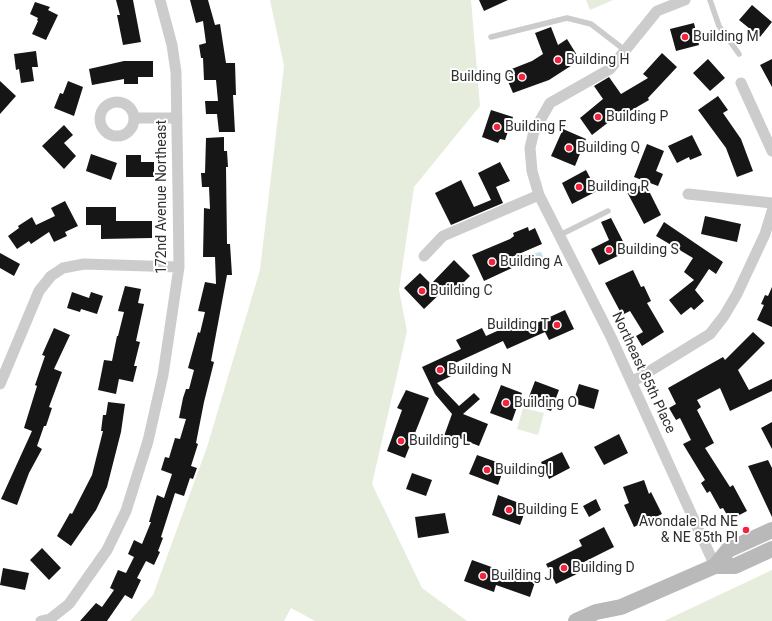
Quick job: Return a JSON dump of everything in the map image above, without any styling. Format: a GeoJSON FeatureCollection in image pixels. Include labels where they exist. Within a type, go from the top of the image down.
{"type":"FeatureCollection","features":[{"type":"Feature","properties":{"kind":"main road"},"geometry":{"type":"LineString","coordinates":[[715,566],[728,550],[772,530]]}},
{"type":"Feature","properties":{"kind":"main road"},"geometry":{"type":"LineString","coordinates":[[576,621],[596,612],[621,607],[715,566],[735,566],[772,549]]}},
{"type":"Feature","properties":{"kind":"main road"},"geometry":{"type":"LineString","coordinates":[[611,621],[621,607]]}},
{"type":"Feature","properties":{"kind":"street","name":"172nd Avenue Northeast"},"geometry":{"type":"LineString","coordinates":[[41,621],[50,618],[69,604],[107,550],[126,511],[148,440],[163,375],[179,267],[176,72],[172,45],[160,0]]}},
{"type":"Feature","properties":{"kind":"street","name":"Northeast 85th Place"},"geometry":{"type":"LineString","coordinates":[[685,0],[658,11],[610,69],[550,103],[534,131],[530,148],[532,171],[539,195],[632,382],[715,566]]}},
{"type":"Feature","properties":{"kind":"street"},"geometry":{"type":"LineString","coordinates":[[741,83],[772,151]]}},
{"type":"Feature","properties":{"kind":"street"},"geometry":{"type":"LineString","coordinates":[[134,118],[177,118]]}},
{"type":"Feature","properties":{"kind":"street"},"geometry":{"type":"LineString","coordinates":[[688,194],[772,203]]}},
{"type":"Feature","properties":{"kind":"street"},"geometry":{"type":"LineString","coordinates":[[424,256],[443,236],[539,195]]}},
{"type":"Feature","properties":{"kind":"street"},"geometry":{"type":"LineString","coordinates":[[632,382],[710,334],[724,316],[737,294],[765,234],[772,210]]}},
{"type":"Feature","properties":{"kind":"street"},"geometry":{"type":"LineString","coordinates":[[0,384],[39,291],[51,276],[63,268],[84,264],[179,267]]}},
{"type":"Feature","properties":{"kind":"lane"},"geometry":{"type":"LineString","coordinates":[[710,0],[720,26],[739,54]]}},
{"type":"Feature","properties":{"kind":"lane"},"geometry":{"type":"LineString","coordinates":[[491,37],[567,18],[591,24],[626,51]]}},
{"type":"Feature","properties":{"kind":"lane"},"geometry":{"type":"LineString","coordinates":[[560,236],[608,211]]}},
{"type":"Feature","properties":{"kind":"green space"},"geometry":{"type":"Polygon","coordinates":[[[270,0],[471,0],[480,106],[414,187],[399,290],[407,331],[372,484],[422,588],[467,621],[315,621],[291,608],[284,621],[130,621],[153,595],[207,447],[260,270],[284,66],[270,0]]]}},
{"type":"Feature","properties":{"kind":"green space"},"geometry":{"type":"Polygon","coordinates":[[[586,0],[613,0],[590,10],[586,0]]]}},
{"type":"Feature","properties":{"kind":"green space"},"geometry":{"type":"Polygon","coordinates":[[[523,408],[544,413],[538,435],[517,429],[523,408]]]}},
{"type":"Feature","properties":{"kind":"green space"},"geometry":{"type":"Polygon","coordinates":[[[772,570],[772,621],[664,621],[772,570]]]}},
{"type":"Feature","properties":{"kind":"water"},"geometry":{"type":"Polygon","coordinates":[[[541,252],[544,259],[536,264],[526,267],[522,257],[541,252]]]}},
{"type":"Feature","properties":{"kind":"building"},"geometry":{"type":"Polygon","coordinates":[[[116,0],[133,0],[141,42],[123,45],[117,15],[120,15],[116,0]]]}},
{"type":"Feature","properties":{"kind":"building"},"geometry":{"type":"Polygon","coordinates":[[[190,0],[208,0],[215,25],[220,24],[226,63],[235,63],[236,95],[233,95],[235,132],[219,132],[217,114],[206,114],[205,101],[218,101],[216,80],[204,80],[203,58],[201,58],[199,45],[206,43],[203,21],[196,23],[190,0]]]}},
{"type":"Feature","properties":{"kind":"building"},"geometry":{"type":"Polygon","coordinates":[[[479,0],[508,0],[484,11],[479,0]]]}},
{"type":"Feature","properties":{"kind":"building"},"geometry":{"type":"Polygon","coordinates":[[[35,2],[50,7],[48,10],[58,15],[46,40],[32,34],[38,21],[38,18],[30,14],[35,2]]]}},
{"type":"Feature","properties":{"kind":"building"},"geometry":{"type":"Polygon","coordinates":[[[752,5],[772,22],[760,37],[739,20],[752,5]]]}},
{"type":"Feature","properties":{"kind":"building","name":"Building M"},"geometry":{"type":"Polygon","coordinates":[[[694,23],[699,45],[676,51],[670,29],[694,23]]]}},
{"type":"Feature","properties":{"kind":"building"},"geometry":{"type":"Polygon","coordinates":[[[551,27],[558,45],[567,39],[580,60],[549,80],[513,93],[504,72],[532,61],[543,54],[535,33],[551,27]]]}},
{"type":"Feature","properties":{"kind":"building"},"geometry":{"type":"Polygon","coordinates":[[[36,51],[38,67],[32,67],[34,81],[21,83],[19,69],[16,70],[14,54],[36,51]]]}},
{"type":"Feature","properties":{"kind":"building"},"geometry":{"type":"Polygon","coordinates":[[[662,53],[677,67],[648,98],[649,100],[625,114],[623,111],[592,135],[580,118],[603,99],[594,86],[609,77],[621,94],[648,78],[643,74],[662,53]]]}},
{"type":"Feature","properties":{"kind":"building"},"geometry":{"type":"Polygon","coordinates":[[[708,59],[725,78],[710,91],[693,73],[708,59]]]}},
{"type":"Feature","properties":{"kind":"building"},"geometry":{"type":"Polygon","coordinates":[[[772,59],[772,87],[760,65],[772,59]]]}},
{"type":"Feature","properties":{"kind":"building"},"geometry":{"type":"Polygon","coordinates":[[[124,61],[153,61],[153,77],[138,77],[138,84],[124,84],[124,79],[92,85],[89,69],[124,61]]]}},
{"type":"Feature","properties":{"kind":"building"},"geometry":{"type":"Polygon","coordinates":[[[0,81],[16,96],[0,114],[0,81]]]}},
{"type":"Feature","properties":{"kind":"building"},"geometry":{"type":"Polygon","coordinates":[[[68,81],[83,87],[74,116],[54,108],[60,93],[63,94],[68,81]]]}},
{"type":"Feature","properties":{"kind":"building"},"geometry":{"type":"Polygon","coordinates":[[[718,96],[728,110],[723,113],[741,139],[753,171],[737,177],[726,148],[698,110],[718,96]]]}},
{"type":"Feature","properties":{"kind":"building","name":"Building F"},"geometry":{"type":"Polygon","coordinates":[[[491,110],[513,117],[505,140],[500,139],[498,143],[482,137],[491,110]]]}},
{"type":"Feature","properties":{"kind":"building"},"geometry":{"type":"Polygon","coordinates":[[[64,125],[73,135],[64,143],[76,156],[64,169],[42,146],[64,125]]]}},
{"type":"Feature","properties":{"kind":"building","name":"Building Q"},"geometry":{"type":"Polygon","coordinates":[[[563,129],[586,139],[575,166],[551,156],[563,129]]]}},
{"type":"Feature","properties":{"kind":"building"},"geometry":{"type":"Polygon","coordinates":[[[692,135],[702,155],[690,160],[689,157],[677,163],[668,146],[692,135]]]}},
{"type":"Feature","properties":{"kind":"building"},"geometry":{"type":"Polygon","coordinates":[[[224,137],[224,151],[227,151],[228,167],[226,167],[227,244],[230,244],[232,275],[227,275],[211,361],[214,362],[196,443],[198,444],[191,466],[197,468],[193,479],[190,478],[184,496],[175,493],[161,537],[163,538],[158,551],[160,552],[154,565],[146,561],[137,578],[141,580],[132,599],[125,595],[107,621],[80,621],[96,603],[102,607],[114,590],[110,588],[118,570],[126,573],[134,557],[128,554],[134,540],[142,544],[151,522],[149,522],[157,495],[164,498],[172,474],[161,470],[165,457],[169,458],[175,438],[180,439],[186,419],[179,418],[183,398],[186,389],[189,389],[194,370],[188,368],[198,332],[200,333],[205,312],[198,311],[205,282],[216,284],[215,257],[203,257],[204,208],[210,209],[209,187],[202,187],[201,173],[205,173],[206,138],[224,137]]]}},
{"type":"Feature","properties":{"kind":"building"},"geometry":{"type":"Polygon","coordinates":[[[647,144],[664,151],[656,171],[663,174],[658,186],[634,177],[647,144]]]}},
{"type":"Feature","properties":{"kind":"building"},"geometry":{"type":"Polygon","coordinates":[[[91,154],[117,163],[111,180],[86,171],[91,154]]]}},
{"type":"Feature","properties":{"kind":"building"},"geometry":{"type":"Polygon","coordinates":[[[126,155],[141,155],[141,162],[154,162],[154,177],[126,177],[126,155]]]}},
{"type":"Feature","properties":{"kind":"building"},"geometry":{"type":"Polygon","coordinates":[[[500,162],[510,181],[496,187],[503,203],[451,225],[435,193],[461,180],[474,207],[491,200],[478,173],[500,162]]]}},
{"type":"Feature","properties":{"kind":"building","name":"Building R"},"geometry":{"type":"Polygon","coordinates":[[[586,170],[597,191],[572,204],[562,183],[586,170]]]}},
{"type":"Feature","properties":{"kind":"building"},"geometry":{"type":"Polygon","coordinates":[[[645,183],[661,215],[644,224],[627,192],[645,183]]]}},
{"type":"Feature","properties":{"kind":"building"},"geometry":{"type":"Polygon","coordinates":[[[65,201],[78,226],[65,232],[67,236],[54,242],[49,232],[31,244],[29,241],[17,249],[8,236],[19,228],[18,226],[32,217],[36,225],[55,216],[51,208],[65,201]]]}},
{"type":"Feature","properties":{"kind":"building"},"geometry":{"type":"Polygon","coordinates":[[[86,207],[116,207],[116,221],[152,221],[152,238],[101,239],[101,225],[86,225],[86,207]]]}},
{"type":"Feature","properties":{"kind":"building"},"geometry":{"type":"Polygon","coordinates":[[[705,216],[741,224],[737,242],[701,234],[705,216]]]}},
{"type":"Feature","properties":{"kind":"building","name":"Building S"},"geometry":{"type":"Polygon","coordinates":[[[611,218],[628,251],[599,265],[591,249],[609,240],[601,222],[611,218]]]}},
{"type":"Feature","properties":{"kind":"building"},"geometry":{"type":"Polygon","coordinates":[[[664,222],[723,262],[716,274],[709,269],[695,290],[704,301],[694,310],[691,307],[681,315],[669,300],[694,280],[684,272],[693,258],[656,236],[664,222]]]}},
{"type":"Feature","properties":{"kind":"building"},"geometry":{"type":"Polygon","coordinates":[[[528,227],[529,231],[535,228],[542,244],[507,259],[512,268],[484,281],[472,255],[510,239],[514,236],[513,233],[528,227]]]}},
{"type":"Feature","properties":{"kind":"building"},"geometry":{"type":"Polygon","coordinates":[[[0,253],[20,264],[14,276],[0,268],[0,253]]]}},
{"type":"Feature","properties":{"kind":"building"},"geometry":{"type":"Polygon","coordinates":[[[454,260],[470,276],[451,295],[445,289],[424,309],[404,288],[420,273],[431,284],[454,260]]]}},
{"type":"Feature","properties":{"kind":"building"},"geometry":{"type":"Polygon","coordinates":[[[633,270],[641,287],[644,286],[651,301],[647,303],[664,332],[642,346],[636,336],[643,332],[630,311],[622,315],[605,283],[633,270]]]}},
{"type":"Feature","properties":{"kind":"building"},"geometry":{"type":"Polygon","coordinates":[[[125,286],[141,289],[138,303],[144,304],[136,341],[140,342],[134,366],[137,366],[133,382],[119,379],[116,394],[98,390],[104,360],[112,361],[124,312],[118,311],[125,286]]]}},
{"type":"Feature","properties":{"kind":"building"},"geometry":{"type":"Polygon","coordinates":[[[772,287],[772,327],[757,320],[764,305],[761,304],[765,295],[768,296],[772,287]]]}},
{"type":"Feature","properties":{"kind":"building"},"geometry":{"type":"Polygon","coordinates":[[[72,292],[89,298],[91,292],[103,296],[97,314],[81,309],[80,312],[67,308],[72,292]]]}},
{"type":"Feature","properties":{"kind":"building"},"geometry":{"type":"Polygon","coordinates":[[[565,310],[574,329],[549,340],[545,332],[507,349],[503,341],[453,364],[457,373],[437,383],[459,406],[474,393],[480,399],[463,414],[488,424],[479,446],[454,436],[453,439],[444,436],[452,414],[435,394],[422,367],[461,349],[456,340],[482,328],[486,336],[524,319],[528,327],[565,310]]]}},
{"type":"Feature","properties":{"kind":"building"},"geometry":{"type":"Polygon","coordinates":[[[54,328],[70,335],[54,369],[62,372],[49,407],[52,408],[46,426],[44,426],[37,446],[42,449],[29,473],[17,505],[1,499],[32,431],[24,428],[37,386],[35,385],[45,356],[42,355],[54,328]]]}},
{"type":"Feature","properties":{"kind":"building"},"geometry":{"type":"Polygon","coordinates":[[[753,332],[765,343],[738,370],[749,390],[772,379],[772,391],[730,411],[720,388],[697,400],[701,407],[697,410],[714,443],[705,448],[730,487],[733,485],[747,511],[730,520],[723,508],[720,509],[710,491],[707,493],[701,483],[705,480],[683,444],[691,440],[680,418],[676,420],[669,408],[676,404],[668,388],[723,357],[725,360],[753,332]]]}},
{"type":"Feature","properties":{"kind":"building"},"geometry":{"type":"Polygon","coordinates":[[[535,381],[559,390],[551,411],[527,402],[535,381]]]}},
{"type":"Feature","properties":{"kind":"building"},"geometry":{"type":"Polygon","coordinates":[[[579,384],[599,390],[594,409],[573,403],[579,384]]]}},
{"type":"Feature","properties":{"kind":"building","name":"Building O"},"geometry":{"type":"Polygon","coordinates":[[[501,385],[522,393],[512,421],[490,413],[501,385]]]}},
{"type":"Feature","properties":{"kind":"building"},"geometry":{"type":"Polygon","coordinates":[[[406,390],[429,398],[405,458],[387,451],[402,410],[397,408],[406,390]]]}},
{"type":"Feature","properties":{"kind":"building"},"geometry":{"type":"Polygon","coordinates":[[[108,402],[125,404],[121,432],[107,487],[96,510],[71,546],[57,536],[70,513],[72,514],[92,475],[103,431],[101,431],[103,415],[106,415],[108,402]]]}},
{"type":"Feature","properties":{"kind":"building"},"geometry":{"type":"Polygon","coordinates":[[[772,422],[772,449],[761,428],[772,422]]]}},
{"type":"Feature","properties":{"kind":"building"},"geometry":{"type":"Polygon","coordinates":[[[619,434],[628,453],[604,465],[594,447],[619,434]]]}},
{"type":"Feature","properties":{"kind":"building"},"geometry":{"type":"Polygon","coordinates":[[[562,452],[570,468],[549,479],[541,462],[562,452]]]}},
{"type":"Feature","properties":{"kind":"building","name":"Building I"},"geometry":{"type":"Polygon","coordinates":[[[477,455],[505,465],[498,485],[469,474],[477,455]]]}},
{"type":"Feature","properties":{"kind":"building"},"geometry":{"type":"Polygon","coordinates":[[[768,460],[772,468],[772,517],[748,466],[768,460]]]}},
{"type":"Feature","properties":{"kind":"building"},"geometry":{"type":"Polygon","coordinates":[[[412,473],[432,480],[426,496],[406,489],[412,473]]]}},
{"type":"Feature","properties":{"kind":"building"},"geometry":{"type":"Polygon","coordinates":[[[644,480],[649,494],[651,492],[662,514],[634,527],[624,505],[629,503],[623,487],[644,480]]]}},
{"type":"Feature","properties":{"kind":"building","name":"Building E"},"geometry":{"type":"Polygon","coordinates":[[[498,495],[527,506],[520,525],[492,515],[498,495]]]}},
{"type":"Feature","properties":{"kind":"building"},"geometry":{"type":"Polygon","coordinates":[[[596,499],[601,510],[589,517],[583,506],[596,499]]]}},
{"type":"Feature","properties":{"kind":"building"},"geometry":{"type":"Polygon","coordinates":[[[445,513],[449,533],[418,538],[415,517],[445,513]]]}},
{"type":"Feature","properties":{"kind":"building"},"geometry":{"type":"Polygon","coordinates":[[[604,527],[614,547],[578,565],[581,572],[556,584],[546,564],[582,546],[579,540],[604,527]]]}},
{"type":"Feature","properties":{"kind":"building"},"geometry":{"type":"Polygon","coordinates":[[[42,548],[61,568],[49,580],[30,560],[42,548]]]}},
{"type":"Feature","properties":{"kind":"building"},"geometry":{"type":"Polygon","coordinates":[[[472,560],[511,574],[513,568],[537,576],[530,597],[496,585],[494,592],[464,581],[472,560]]]}},
{"type":"Feature","properties":{"kind":"building"},"geometry":{"type":"Polygon","coordinates":[[[3,568],[29,573],[25,590],[0,585],[3,568]]]}},
{"type":"Feature","properties":{"kind":"place","name":"Building M"},"geometry":{"type":"Point","coordinates":[685,37]}},
{"type":"Feature","properties":{"kind":"place","name":"Building H"},"geometry":{"type":"Point","coordinates":[558,60]}},
{"type":"Feature","properties":{"kind":"place","name":"Building G"},"geometry":{"type":"Point","coordinates":[522,77]}},
{"type":"Feature","properties":{"kind":"place","name":"Building P"},"geometry":{"type":"Point","coordinates":[598,117]}},
{"type":"Feature","properties":{"kind":"place","name":"Building F"},"geometry":{"type":"Point","coordinates":[497,127]}},
{"type":"Feature","properties":{"kind":"place","name":"Building Q"},"geometry":{"type":"Point","coordinates":[569,148]}},
{"type":"Feature","properties":{"kind":"place","name":"Building R"},"geometry":{"type":"Point","coordinates":[579,187]}},
{"type":"Feature","properties":{"kind":"place","name":"Building S"},"geometry":{"type":"Point","coordinates":[609,250]}},
{"type":"Feature","properties":{"kind":"place","name":"Building A"},"geometry":{"type":"Point","coordinates":[492,262]}},
{"type":"Feature","properties":{"kind":"place","name":"Building C"},"geometry":{"type":"Point","coordinates":[422,291]}},
{"type":"Feature","properties":{"kind":"place","name":"Building T"},"geometry":{"type":"Point","coordinates":[557,325]}},
{"type":"Feature","properties":{"kind":"place","name":"Building N"},"geometry":{"type":"Point","coordinates":[440,370]}},
{"type":"Feature","properties":{"kind":"place","name":"Building O"},"geometry":{"type":"Point","coordinates":[506,403]}},
{"type":"Feature","properties":{"kind":"place","name":"Building L"},"geometry":{"type":"Point","coordinates":[401,441]}},
{"type":"Feature","properties":{"kind":"place","name":"Building I"},"geometry":{"type":"Point","coordinates":[487,470]}},
{"type":"Feature","properties":{"kind":"place","name":"Building E"},"geometry":{"type":"Point","coordinates":[509,510]}},
{"type":"Feature","properties":{"kind":"place","name":"Avondale Rd NE & NE 85th Pl"},"geometry":{"type":"Point","coordinates":[746,530]}},
{"type":"Feature","properties":{"kind":"place","name":"Building D"},"geometry":{"type":"Point","coordinates":[564,568]}},
{"type":"Feature","properties":{"kind":"place","name":"Building J"},"geometry":{"type":"Point","coordinates":[483,576]}}]}
